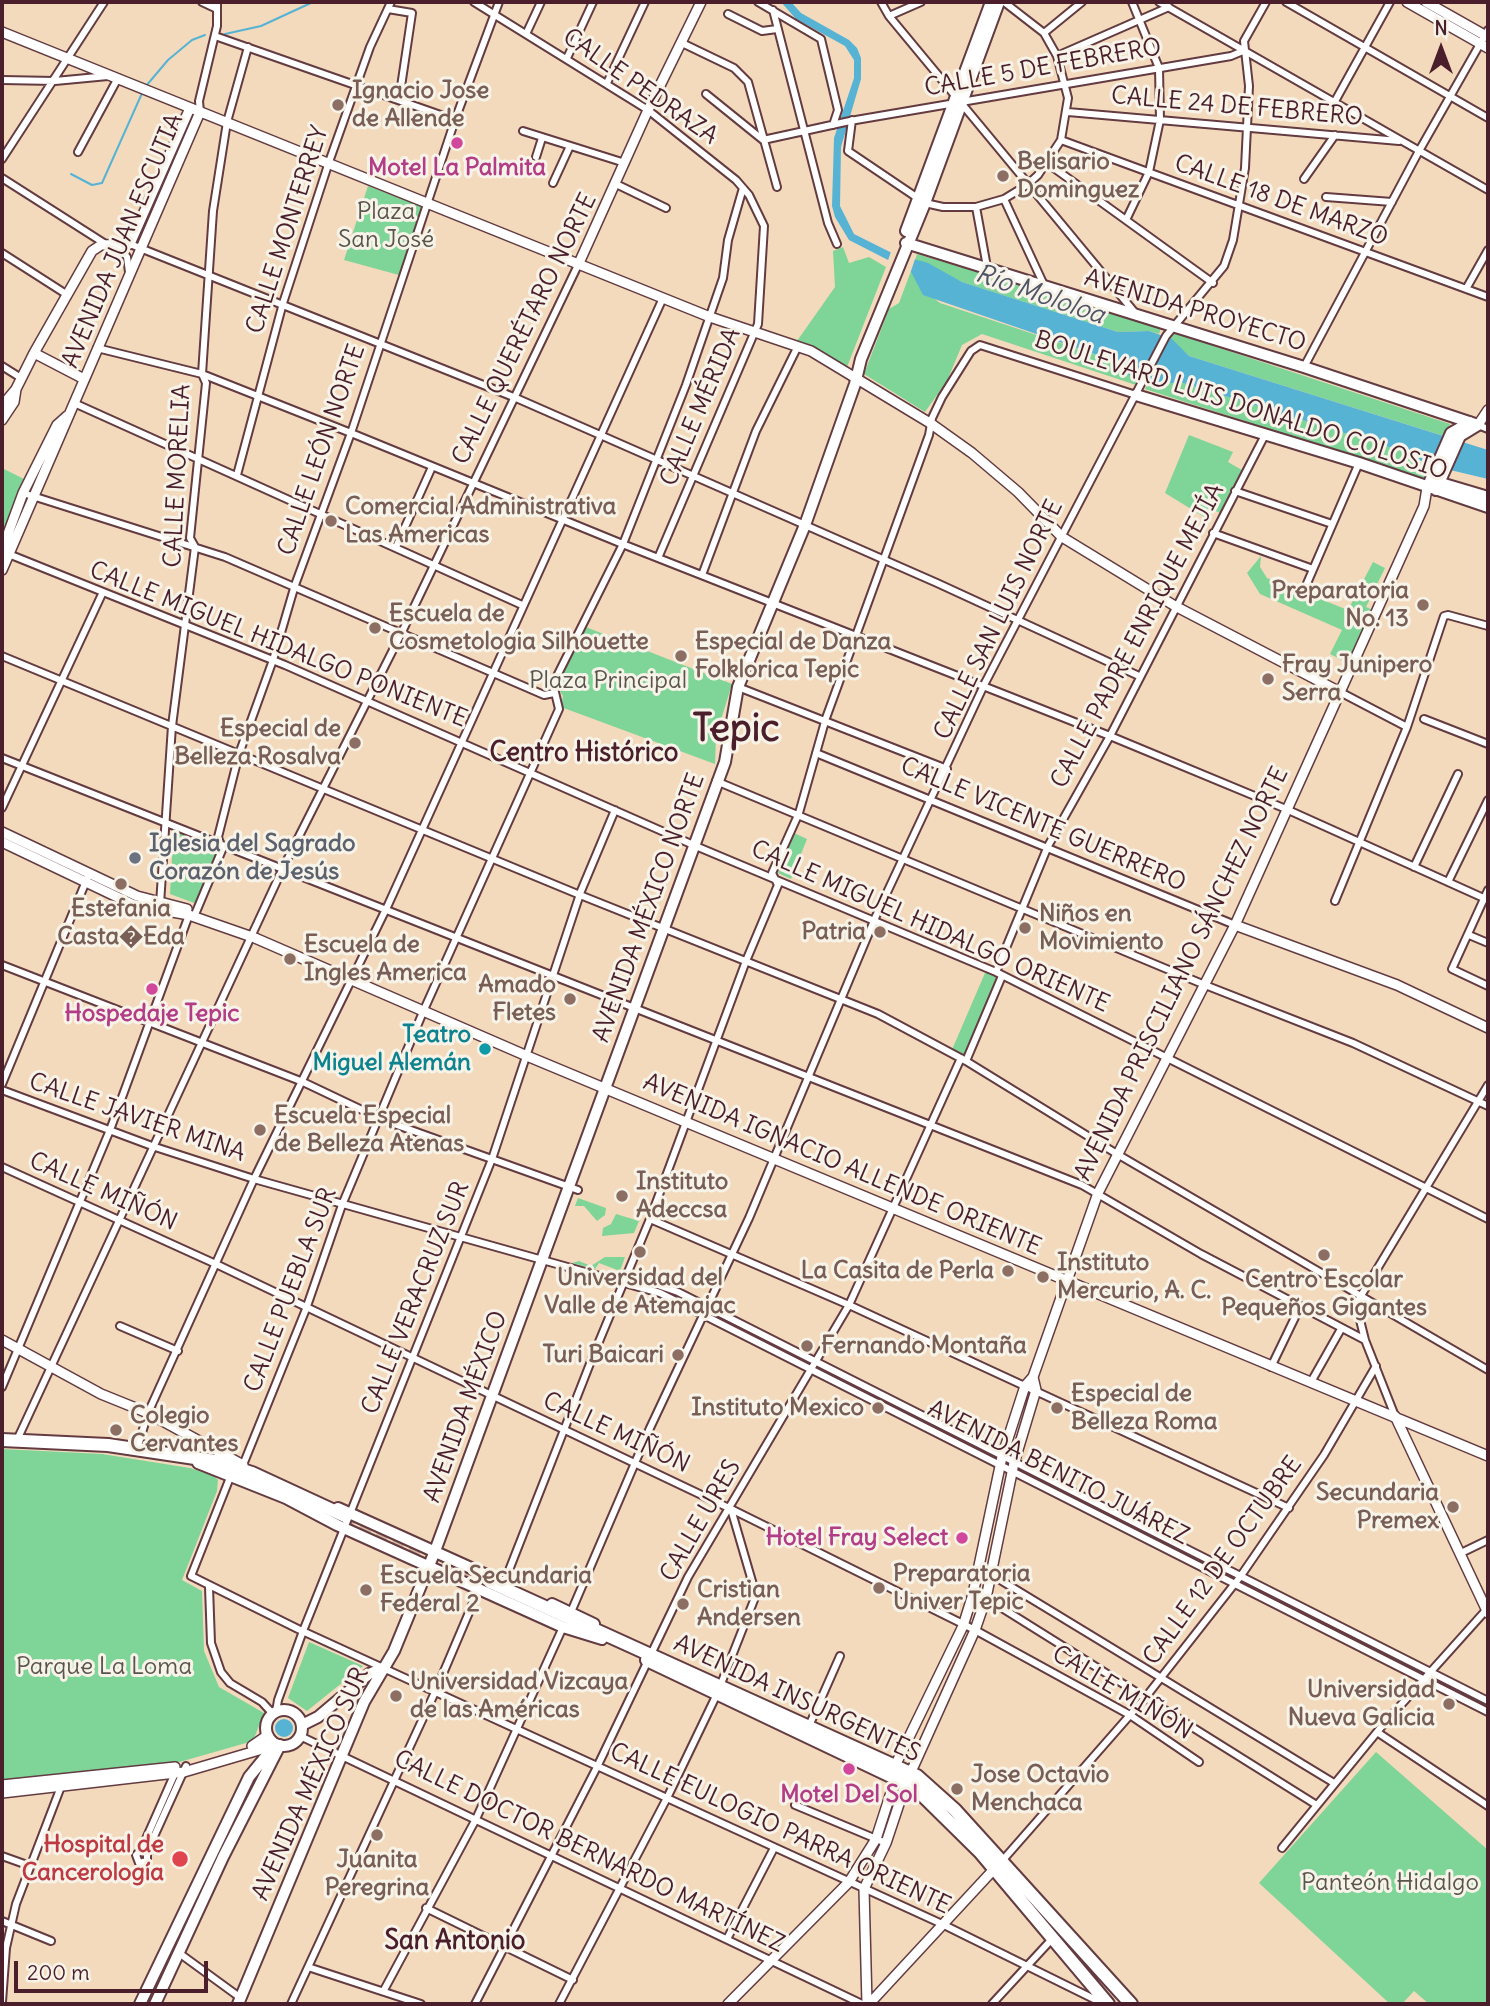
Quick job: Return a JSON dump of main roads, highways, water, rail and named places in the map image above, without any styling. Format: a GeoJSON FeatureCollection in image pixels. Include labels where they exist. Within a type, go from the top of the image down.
{"type":"FeatureCollection","features":[{"type":"Feature","properties":{"kind":"highway"},"geometry":{"type":"LineString","coordinates":[[2,1440],[137,1450],[201,1459],[252,1473],[346,1520]]}},
{"type":"Feature","properties":{"kind":"highway","name":"AVENIDA INSURGENTES"},"geometry":{"type":"LineString","coordinates":[[482,1584],[603,1636],[902,1775]]}},
{"type":"Feature","properties":{"kind":"highway","name":"AVENIDA INSURGENTES"},"geometry":{"type":"LineString","coordinates":[[719,1690],[809,1726],[902,1775],[998,1865],[1131,2004]]}},
{"type":"Feature","properties":{"kind":"highway","name":"AVENIDA INSURGENTES"},"geometry":{"type":"LineString","coordinates":[[998,1865],[1052,1939],[1106,2004]]}},
{"type":"Feature","properties":{"kind":"main road","name":"CALLE QUERÉTARO NORTE"},"geometry":{"type":"LineString","coordinates":[[579,263],[648,110],[701,2]]}},
{"type":"Feature","properties":{"kind":"main road","name":"AVENIDA MÉXICO NORTE"},"geometry":{"type":"LineString","coordinates":[[543,1262],[572,1190],[662,928],[724,761],[738,687],[774,603],[861,380],[905,247],[904,238],[921,201],[958,102],[991,2]]}},
{"type":"Feature","properties":{"kind":"main road","name":"AVENIDA MÉXICO NORTE"},"geometry":{"type":"LineString","coordinates":[[958,102],[1002,2]]}},
{"type":"Feature","properties":{"kind":"main road"},"geometry":{"type":"LineString","coordinates":[[1407,2],[1486,39]]}},
{"type":"Feature","properties":{"kind":"main road"},"geometry":{"type":"LineString","coordinates":[[1426,2],[1486,39]]}},
{"type":"Feature","properties":{"kind":"main road"},"geometry":{"type":"LineString","coordinates":[[2,32],[710,317],[798,346],[861,380],[930,423],[1018,492],[1062,537],[1175,607],[1340,692]]}},
{"type":"Feature","properties":{"kind":"main road","name":"AVENIDA JUAN ESCUTIA"},"geometry":{"type":"LineString","coordinates":[[4,552],[34,496],[85,379],[129,272],[135,246],[190,108]]}},
{"type":"Feature","properties":{"kind":"main road","name":"AVENIDA JUAN ESCUTIA"},"geometry":{"type":"LineString","coordinates":[[135,246],[200,112]]}},
{"type":"Feature","properties":{"kind":"main road","name":"AVENIDA JUAN ESCUTIA"},"geometry":{"type":"LineString","coordinates":[[2,406],[16,389],[65,294],[92,251],[101,245],[135,246]]}},
{"type":"Feature","properties":{"kind":"main road","name":"AVENIDA PROYECTO"},"geometry":{"type":"LineString","coordinates":[[905,247],[987,267],[1137,315],[1170,331],[1304,367],[1481,420]]}},
{"type":"Feature","properties":{"kind":"main road"},"geometry":{"type":"LineString","coordinates":[[34,353],[85,379]]}},
{"type":"Feature","properties":{"kind":"main road","name":"AVENIDA JUAN ESCUTIA"},"geometry":{"type":"LineString","coordinates":[[2,420],[14,402],[16,389]]}},
{"type":"Feature","properties":{"kind":"main road","name":"BOULEVARD LUIS DONALDO COLOSIO"},"geometry":{"type":"LineString","coordinates":[[1136,395],[1266,433],[1488,507]]}},
{"type":"Feature","properties":{"kind":"main road","name":"AVENIDA JUAN ESCUTIA"},"geometry":{"type":"LineString","coordinates":[[2,570],[4,552],[23,494],[57,425],[68,415]]}},
{"type":"Feature","properties":{"kind":"main road","name":"AVENIDA PRISCILIANO SÁNCHEZ NORTE"},"geometry":{"type":"LineString","coordinates":[[1033,1377],[1098,1193],[1235,925],[1456,434],[1481,420]]}},
{"type":"Feature","properties":{"kind":"main road","name":"BOULEVARD LUIS DONALDO COLOSIO"},"geometry":{"type":"LineString","coordinates":[[1432,488],[1488,497]]}},
{"type":"Feature","properties":{"kind":"main road"},"geometry":{"type":"LineString","coordinates":[[2,832],[87,879]]}},
{"type":"Feature","properties":{"kind":"main road"},"geometry":{"type":"LineString","coordinates":[[2,842],[87,879]]}},
{"type":"Feature","properties":{"kind":"main road","name":"AVENIDA IGNACIO ALLENDE ORIENTE"},"geometry":{"type":"LineString","coordinates":[[87,879],[160,906],[192,913],[251,936],[527,1056],[1488,1456]]}},
{"type":"Feature","properties":{"kind":"main road","name":"CALLE VICENTE GUERRERO"},"geometry":{"type":"LineString","coordinates":[[1235,925],[1397,985],[1488,1028]]}},
{"type":"Feature","properties":{"kind":"main road","name":"AVENIDA MÉXICO"},"geometry":{"type":"LineString","coordinates":[[429,1567],[490,1395],[543,1262]]}},
{"type":"Feature","properties":{"kind":"main road"},"geometry":{"type":"LineString","coordinates":[[2,1340],[101,1394],[148,1413],[346,1520]]}},
{"type":"Feature","properties":{"kind":"main road"},"geometry":{"type":"LineString","coordinates":[[732,2003],[770,1960],[849,1882],[876,1839],[963,1626],[973,1594],[1001,1462],[1025,1386],[1033,1377]]}},
{"type":"Feature","properties":{"kind":"main road"},"geometry":{"type":"LineString","coordinates":[[866,2004],[864,1889],[886,1843],[902,1775],[975,1630],[986,1598],[1013,1467],[1036,1390],[1033,1377]]}},
{"type":"Feature","properties":{"kind":"main road"},"geometry":{"type":"LineString","coordinates":[[1395,1416],[1488,1610]]}},
{"type":"Feature","properties":{"kind":"main road"},"geometry":{"type":"LineString","coordinates":[[137,1450],[209,1466],[346,1520],[435,1551],[482,1584]]}},
{"type":"Feature","properties":{"kind":"main road","name":"AVENIDA INSURGENTES"},"geometry":{"type":"LineString","coordinates":[[346,1520],[429,1567],[482,1584],[563,1627],[603,1636]]}},
{"type":"Feature","properties":{"kind":"main road","name":"AVENIDA MÉXICO SUR"},"geometry":{"type":"LineString","coordinates":[[241,2002],[364,1702],[403,1633],[429,1567]]}},
{"type":"Feature","properties":{"kind":"main road","name":"AVENIDA INSURGENTES"},"geometry":{"type":"LineString","coordinates":[[482,1584],[504,1583],[590,1622],[603,1636]]}},
{"type":"Feature","properties":{"kind":"main road"},"geometry":{"type":"LineString","coordinates":[[2,1793],[62,1783],[180,1770],[274,1741],[290,1745],[301,1730],[343,1695],[369,1674],[385,1667]]}},
{"type":"Feature","properties":{"kind":"main road"},"geometry":{"type":"LineString","coordinates":[[343,1695],[359,1690],[363,1693],[364,1702]]}},
{"type":"Feature","properties":{"kind":"main road"},"geometry":{"type":"LineString","coordinates":[[157,2004],[274,1741],[267,1722],[275,1713],[293,1712],[301,1730]]}},
{"type":"Feature","properties":{"kind":"main road"},"geometry":{"type":"LineString","coordinates":[[141,2003],[249,1777],[274,1741]]}},
{"type":"Feature","properties":{"kind":"main road"},"geometry":{"type":"LineString","coordinates":[[2,1785],[62,1783]]}},
{"type":"Feature","properties":{"kind":"main road"},"geometry":{"type":"LineString","coordinates":[[866,2004],[998,1865]]}},
{"type":"Feature","properties":{"kind":"main road"},"geometry":{"type":"LineString","coordinates":[[197,1884],[209,1888]]}},
{"type":"Feature","properties":{"kind":"water"},"geometry":{"type":"Polygon","coordinates":[[[781,2],[791,2],[801,13],[849,40],[857,48],[861,58],[861,79],[841,147],[840,206],[854,234],[892,253],[928,263],[962,282],[1118,332],[1149,331],[1172,339],[1189,356],[1488,450],[1488,479],[1429,465],[1402,451],[1183,383],[1148,383],[1130,376],[1109,359],[923,295],[907,264],[888,260],[849,240],[835,217],[832,206],[834,138],[854,78],[854,60],[845,46],[796,19],[781,2]]]}},
{"type":"Feature","properties":{"kind":"water"},"geometry":{"type":"Polygon","coordinates":[[[284,1719],[290,1722],[293,1728],[290,1734],[284,1737],[278,1734],[275,1728],[278,1722],[284,1719]]]}},
{"type":"Feature","properties":{"kind":"waterway"},"geometry":{"type":"LineString","coordinates":[[225,34],[261,26],[313,2]]}},
{"type":"Feature","properties":{"kind":"waterway"},"geometry":{"type":"LineString","coordinates":[[146,86],[168,60],[192,40],[205,35]]}},
{"type":"Feature","properties":{"kind":"waterway"},"geometry":{"type":"LineString","coordinates":[[71,174],[92,185],[102,183],[143,91]]}},
{"type":"Feature","properties":{"kind":"tunnel"},"geometry":{"type":"LineString","coordinates":[[343,1520],[488,1587]]}},
{"type":"Feature","properties":{"kind":"place","name":"Ignacio Jose de Allende"},"geometry":{"type":"Point","coordinates":[338,105]}},
{"type":"Feature","properties":{"kind":"place","name":"Motel La Palmita"},"geometry":{"type":"Point","coordinates":[457,143]}},
{"type":"Feature","properties":{"kind":"place","name":"Belisario Dominguez"},"geometry":{"type":"Point","coordinates":[1003,176]}},
{"type":"Feature","properties":{"kind":"place","name":"Comercial Administrativa Las Americas"},"geometry":{"type":"Point","coordinates":[331,521]}},
{"type":"Feature","properties":{"kind":"place","name":"Preparatoria No. 13"},"geometry":{"type":"Point","coordinates":[1423,605]}},
{"type":"Feature","properties":{"kind":"place","name":"Escuela de Cosmetologia Silhouette"},"geometry":{"type":"Point","coordinates":[375,628]}},
{"type":"Feature","properties":{"kind":"place","name":"Especial de Danza Folklorica Tepic"},"geometry":{"type":"Point","coordinates":[681,656]}},
{"type":"Feature","properties":{"kind":"place","name":"Fray Junipero Serra"},"geometry":{"type":"Point","coordinates":[1268,679]}},
{"type":"Feature","properties":{"kind":"place","name":"Especial de Belleza Rosalva"},"geometry":{"type":"Point","coordinates":[355,743]}},
{"type":"Feature","properties":{"kind":"place","name":"Iglesia del Sagrado Corazón de Jesús"},"geometry":{"type":"Point","coordinates":[135,858]}},
{"type":"Feature","properties":{"kind":"place","name":"Estefania Casta�Eda"},"geometry":{"type":"Point","coordinates":[121,884]}},
{"type":"Feature","properties":{"kind":"place","name":"Niños en Movimiento"},"geometry":{"type":"Point","coordinates":[1025,928]}},
{"type":"Feature","properties":{"kind":"place","name":"Patria"},"geometry":{"type":"Point","coordinates":[880,932]}},
{"type":"Feature","properties":{"kind":"place","name":"Escuela de Ingles America"},"geometry":{"type":"Point","coordinates":[290,959]}},
{"type":"Feature","properties":{"kind":"place","name":"Hospedaje Tepic"},"geometry":{"type":"Point","coordinates":[152,989]}},
{"type":"Feature","properties":{"kind":"place","name":"Amado Fletes"},"geometry":{"type":"Point","coordinates":[570,999]}},
{"type":"Feature","properties":{"kind":"place","name":"Teatro Miguel Alemán"},"geometry":{"type":"Point","coordinates":[485,1049]}},
{"type":"Feature","properties":{"kind":"place","name":"Escuela Especial de Belleza Atenas"},"geometry":{"type":"Point","coordinates":[260,1130]}},
{"type":"Feature","properties":{"kind":"place","name":"Instituto Adeccsa"},"geometry":{"type":"Point","coordinates":[622,1196]}},
{"type":"Feature","properties":{"kind":"place","name":"Universidad del Valle de Atemajac"},"geometry":{"type":"Point","coordinates":[640,1252]}},
{"type":"Feature","properties":{"kind":"place","name":"Centro Escolar Pequeños Gigantes"},"geometry":{"type":"Point","coordinates":[1324,1255]}},
{"type":"Feature","properties":{"kind":"place","name":"La Casita de Perla"},"geometry":{"type":"Point","coordinates":[1008,1271]}},
{"type":"Feature","properties":{"kind":"place","name":"Instituto Mercurio, A. C."},"geometry":{"type":"Point","coordinates":[1043,1277]}},
{"type":"Feature","properties":{"kind":"place","name":"Fernando Montaña"},"geometry":{"type":"Point","coordinates":[807,1346]}},
{"type":"Feature","properties":{"kind":"place","name":"Turi Baicari"},"geometry":{"type":"Point","coordinates":[678,1355]}},
{"type":"Feature","properties":{"kind":"place","name":"Instituto Mexico"},"geometry":{"type":"Point","coordinates":[878,1408]}},
{"type":"Feature","properties":{"kind":"place","name":"Especial de Belleza Roma"},"geometry":{"type":"Point","coordinates":[1057,1408]}},
{"type":"Feature","properties":{"kind":"place","name":"Colegio Cervantes"},"geometry":{"type":"Point","coordinates":[116,1430]}},
{"type":"Feature","properties":{"kind":"place","name":"Secundaria Premex"},"geometry":{"type":"Point","coordinates":[1453,1507]}},
{"type":"Feature","properties":{"kind":"place","name":"Hotel Fray Select"},"geometry":{"type":"Point","coordinates":[962,1538]}},
{"type":"Feature","properties":{"kind":"place","name":"Preparatoria Univer Tepic"},"geometry":{"type":"Point","coordinates":[879,1588]}},
{"type":"Feature","properties":{"kind":"place","name":"Escuela Secundaria Federal 2"},"geometry":{"type":"Point","coordinates":[366,1590]}},
{"type":"Feature","properties":{"kind":"place","name":"Cristian Andersen"},"geometry":{"type":"Point","coordinates":[683,1604]}},
{"type":"Feature","properties":{"kind":"place","name":"Universidad Vizcaya de las Américas"},"geometry":{"type":"Point","coordinates":[396,1696]}},
{"type":"Feature","properties":{"kind":"place","name":"Universidad Nueva Galicia"},"geometry":{"type":"Point","coordinates":[1449,1704]}},
{"type":"Feature","properties":{"kind":"place","name":"Motel Del Sol"},"geometry":{"type":"Point","coordinates":[849,1769]}},
{"type":"Feature","properties":{"kind":"place","name":"Jose Octavio Menchaca"},"geometry":{"type":"Point","coordinates":[957,1789]}},
{"type":"Feature","properties":{"kind":"place","name":"Juanita Peregrina"},"geometry":{"type":"Point","coordinates":[377,1835]}},
{"type":"Feature","properties":{"kind":"place","name":"Hospital de Cancerología"},"geometry":{"type":"Point","coordinates":[180,1859]}},
{"type":"Feature","properties":{"kind":"district","name":"Tepic"},"geometry":{"type":"Point","coordinates":[736,730]}},
{"type":"Feature","properties":{"kind":"district","name":"Centro Histórico"},"geometry":{"type":"Point","coordinates":[584,754]}},
{"type":"Feature","properties":{"kind":"district","name":"San Antonio"},"geometry":{"type":"Point","coordinates":[455,1942]}},
{"type":"Feature","properties":{"kind":"park label","name":"Plaza San José"},"geometry":{"type":"Point","coordinates":[386,226]}},
{"type":"Feature","properties":{"kind":"park label","name":"Plaza Principal"},"geometry":{"type":"Point","coordinates":[608,681]}},
{"type":"Feature","properties":{"kind":"park label","name":"Parque La Loma"},"geometry":{"type":"Point","coordinates":[104,1667]}},
{"type":"Feature","properties":{"kind":"park label","name":"Panteón Hidalgo"},"geometry":{"type":"Point","coordinates":[1390,1883]}},
{"type":"Feature","properties":{"kind":"water label","name":"Río Mololoa"},"geometry":{"type":"Point","coordinates":[1040,295]}}]}
